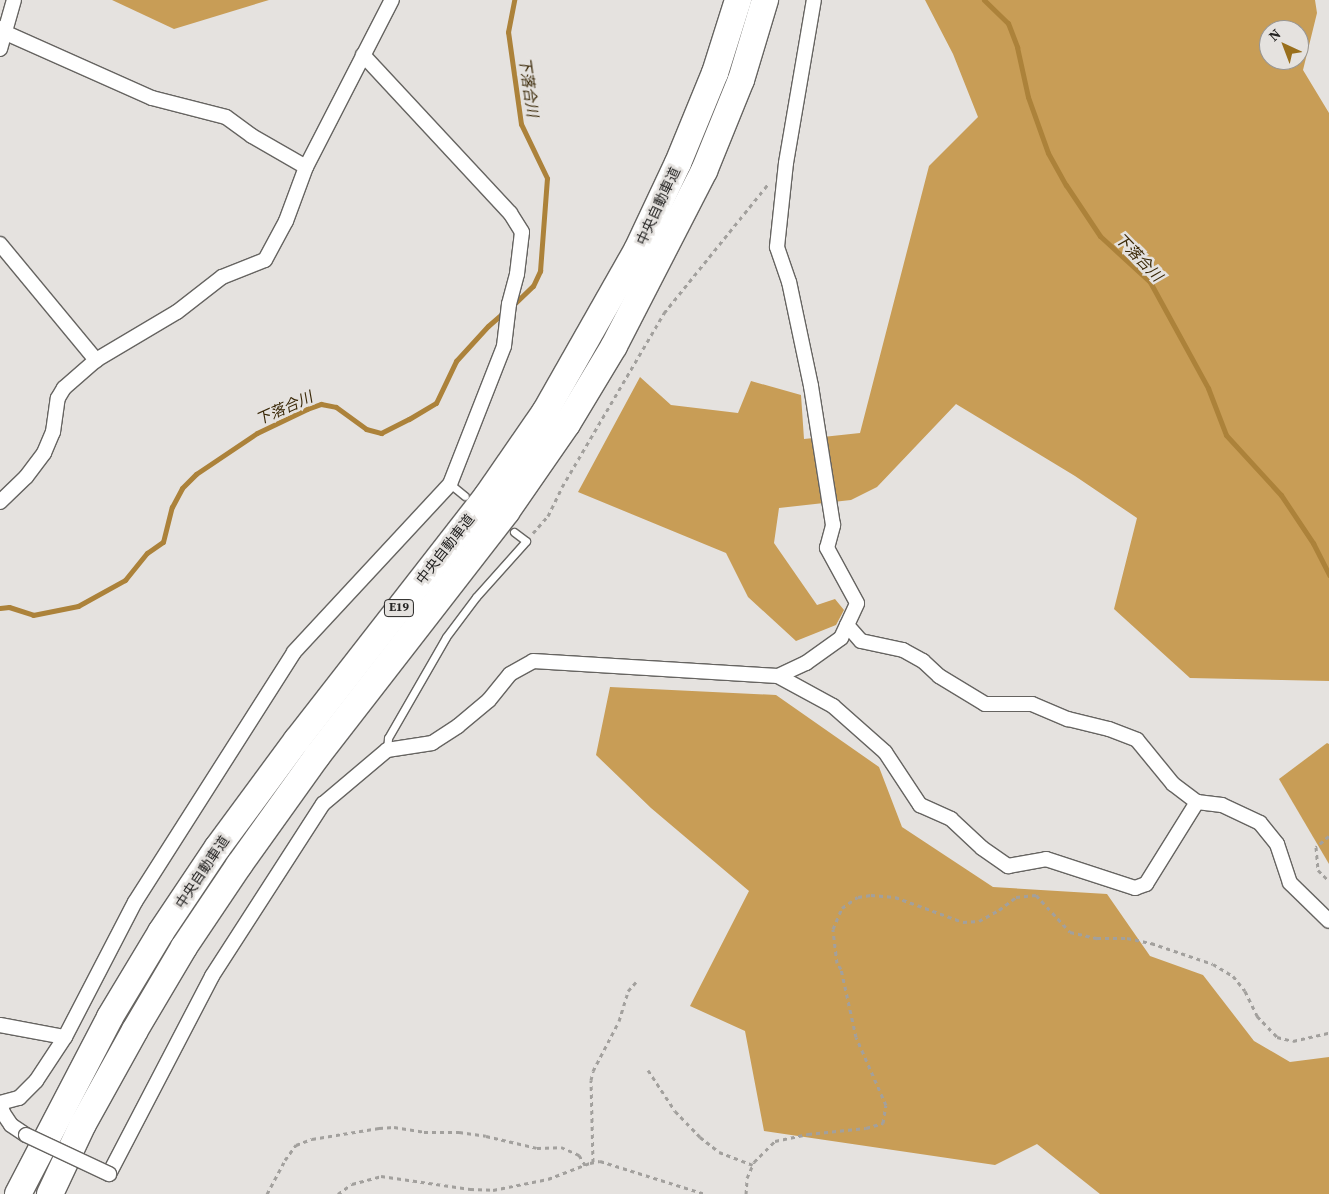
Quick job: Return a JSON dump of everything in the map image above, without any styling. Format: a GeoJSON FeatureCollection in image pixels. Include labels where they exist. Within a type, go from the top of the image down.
{"type":"FeatureCollection","features":[{"type":"Feature","properties":{"kind":"highway","name":"中央自動車道"},"geometry":{"type":"LineString","coordinates":[[18,1194],[110,1018],[161,932],[208,862],[297,740],[487,496],[545,412],[637,250],[674,172],[715,73],[738,0]]}},
{"type":"Feature","properties":{"kind":"highway","name":"中央自動車道"},"geometry":{"type":"LineString","coordinates":[[50,1194],[83,1124],[135,1030],[189,939],[317,756],[506,512],[567,424],[614,346],[704,171],[741,80],[765,0]]}},
{"type":"Feature","properties":{"kind":"street"},"geometry":{"type":"LineString","coordinates":[[0,50],[3,30],[14,0]]}},
{"type":"Feature","properties":{"kind":"street"},"geometry":{"type":"LineString","coordinates":[[0,502],[26,477],[44,453],[54,432],[58,398],[64,388],[96,360],[177,312],[222,277],[265,260],[286,221],[306,166],[392,0]]}},
{"type":"Feature","properties":{"kind":"street"},"geometry":{"type":"LineString","coordinates":[[778,676],[806,663],[840,638],[857,603],[827,548],[833,525],[811,386],[789,282],[777,247],[786,163],[814,0]]}},
{"type":"Feature","properties":{"kind":"street"},"geometry":{"type":"LineString","coordinates":[[3,30],[152,98],[226,117],[252,136],[306,166]]}},
{"type":"Feature","properties":{"kind":"street"},"geometry":{"type":"LineString","coordinates":[[363,55],[510,213],[522,232],[518,274],[508,304],[504,346],[450,484],[294,652],[135,902],[65,1037],[36,1082],[19,1098],[0,1103],[3,1113],[11,1125],[26,1135],[109,1174],[212,976],[323,804],[387,750],[432,743],[458,726],[489,700],[510,674],[533,662],[778,676],[833,706],[885,752],[920,805],[951,819],[982,848],[1008,866],[1046,858],[1135,888],[1146,884],[1197,802]]}},
{"type":"Feature","properties":{"kind":"street"},"geometry":{"type":"LineString","coordinates":[[0,244],[96,360]]}},
{"type":"Feature","properties":{"kind":"street"},"geometry":{"type":"LineString","coordinates":[[847,625],[861,641],[903,650],[922,661],[939,676],[985,704],[1032,704],[1068,718],[1109,728],[1138,740],[1173,784],[1197,802],[1222,805],[1260,824],[1277,844],[1290,883],[1329,921]]}},
{"type":"Feature","properties":{"kind":"street"},"geometry":{"type":"LineString","coordinates":[[0,1025],[65,1037]]}},
{"type":"Feature","properties":{"kind":"lane"},"geometry":{"type":"LineString","coordinates":[[450,484],[465,496]]}},
{"type":"Feature","properties":{"kind":"lane"},"geometry":{"type":"LineString","coordinates":[[387,750],[388,738],[446,637],[476,597],[526,541],[514,532]]}},
{"type":"Feature","properties":{"kind":"path"},"geometry":{"type":"LineString","coordinates":[[526,541],[548,516],[562,487],[664,313],[786,163]]}},
{"type":"Feature","properties":{"kind":"path"},"geometry":{"type":"LineString","coordinates":[[1329,836],[1316,847],[1318,870],[1329,881]]}},
{"type":"Feature","properties":{"kind":"path"},"geometry":{"type":"LineString","coordinates":[[746,1194],[747,1178],[754,1163],[775,1141],[808,1134],[866,1128],[883,1123],[886,1105],[856,1037],[842,969],[837,963],[833,929],[842,908],[858,897],[872,895],[895,897],[963,922],[979,921],[1000,910],[1016,897],[1036,895],[1070,932],[1096,938],[1127,938],[1151,943],[1220,968],[1233,976],[1245,991],[1257,1016],[1277,1037],[1293,1040],[1329,1033]]}},
{"type":"Feature","properties":{"kind":"path"},"geometry":{"type":"LineString","coordinates":[[593,1162],[591,1080],[593,1071],[620,1021],[628,991],[636,982]]}},
{"type":"Feature","properties":{"kind":"path"},"geometry":{"type":"LineString","coordinates":[[648,1070],[675,1111],[700,1137],[719,1152],[754,1163]]}},
{"type":"Feature","properties":{"kind":"path"},"geometry":{"type":"LineString","coordinates":[[267,1194],[285,1160],[296,1146],[312,1139],[378,1128],[394,1127],[424,1132],[459,1132],[486,1136],[537,1148],[561,1147],[579,1155],[585,1165]]}},
{"type":"Feature","properties":{"kind":"path"},"geometry":{"type":"LineString","coordinates":[[338,1194],[352,1184],[381,1176],[470,1189],[493,1190],[548,1179],[600,1161],[705,1194]]}},
{"type":"Feature","properties":{"kind":"shaded area"},"geometry":{"type":"Polygon","coordinates":[[[112,0],[269,0],[174,29],[112,0]]]}},
{"type":"Feature","properties":{"kind":"shaded area"},"geometry":{"type":"Polygon","coordinates":[[[925,0],[1315,0],[1317,13],[1309,46],[1309,20],[1259,20],[1259,70],[1303,70],[1329,113],[1329,681],[1190,678],[1114,609],[1137,518],[1075,476],[956,404],[877,487],[851,500],[779,508],[774,543],[817,605],[835,599],[844,610],[836,625],[796,641],[748,597],[726,553],[578,492],[640,377],[671,405],[738,413],[751,381],[801,395],[804,439],[860,433],[929,166],[978,117],[953,54],[925,0]]]}},
{"type":"Feature","properties":{"kind":"shaded area"},"geometry":{"type":"Polygon","coordinates":[[[610,687],[776,695],[879,767],[902,827],[993,887],[1107,894],[1150,956],[1203,975],[1254,1041],[1290,1062],[1329,1057],[1329,1194],[1100,1194],[1037,1144],[995,1165],[764,1131],[745,1031],[690,1006],[749,891],[651,808],[596,755],[610,687]]]}},
{"type":"Feature","properties":{"kind":"shaded area"},"geometry":{"type":"Polygon","coordinates":[[[1327,743],[1329,744],[1329,864],[1279,779],[1327,743]]]}},
{"type":"Feature","properties":{"kind":"waterway","name":"下落合川"},"geometry":{"type":"LineString","coordinates":[[512,306],[533,286],[540,271],[547,178],[521,124],[508,32],[514,0]]}},
{"type":"Feature","properties":{"kind":"waterway","name":"下落合川"},"geometry":{"type":"LineString","coordinates":[[984,0],[1008,23],[1017,47],[1028,97],[1048,153],[1066,185],[1100,236],[1150,282],[1208,388],[1226,435],[1281,495],[1313,543],[1329,575]]}},
{"type":"Feature","properties":{"kind":"waterway","name":"下落合川"},"geometry":{"type":"LineString","coordinates":[[0,608],[9,607],[33,615],[78,606],[125,580],[147,553],[163,542],[172,507],[182,488],[196,474],[257,433],[307,409],[321,404],[336,407],[366,429],[381,433],[409,419],[436,403],[456,361],[488,326],[505,311]]}}]}
